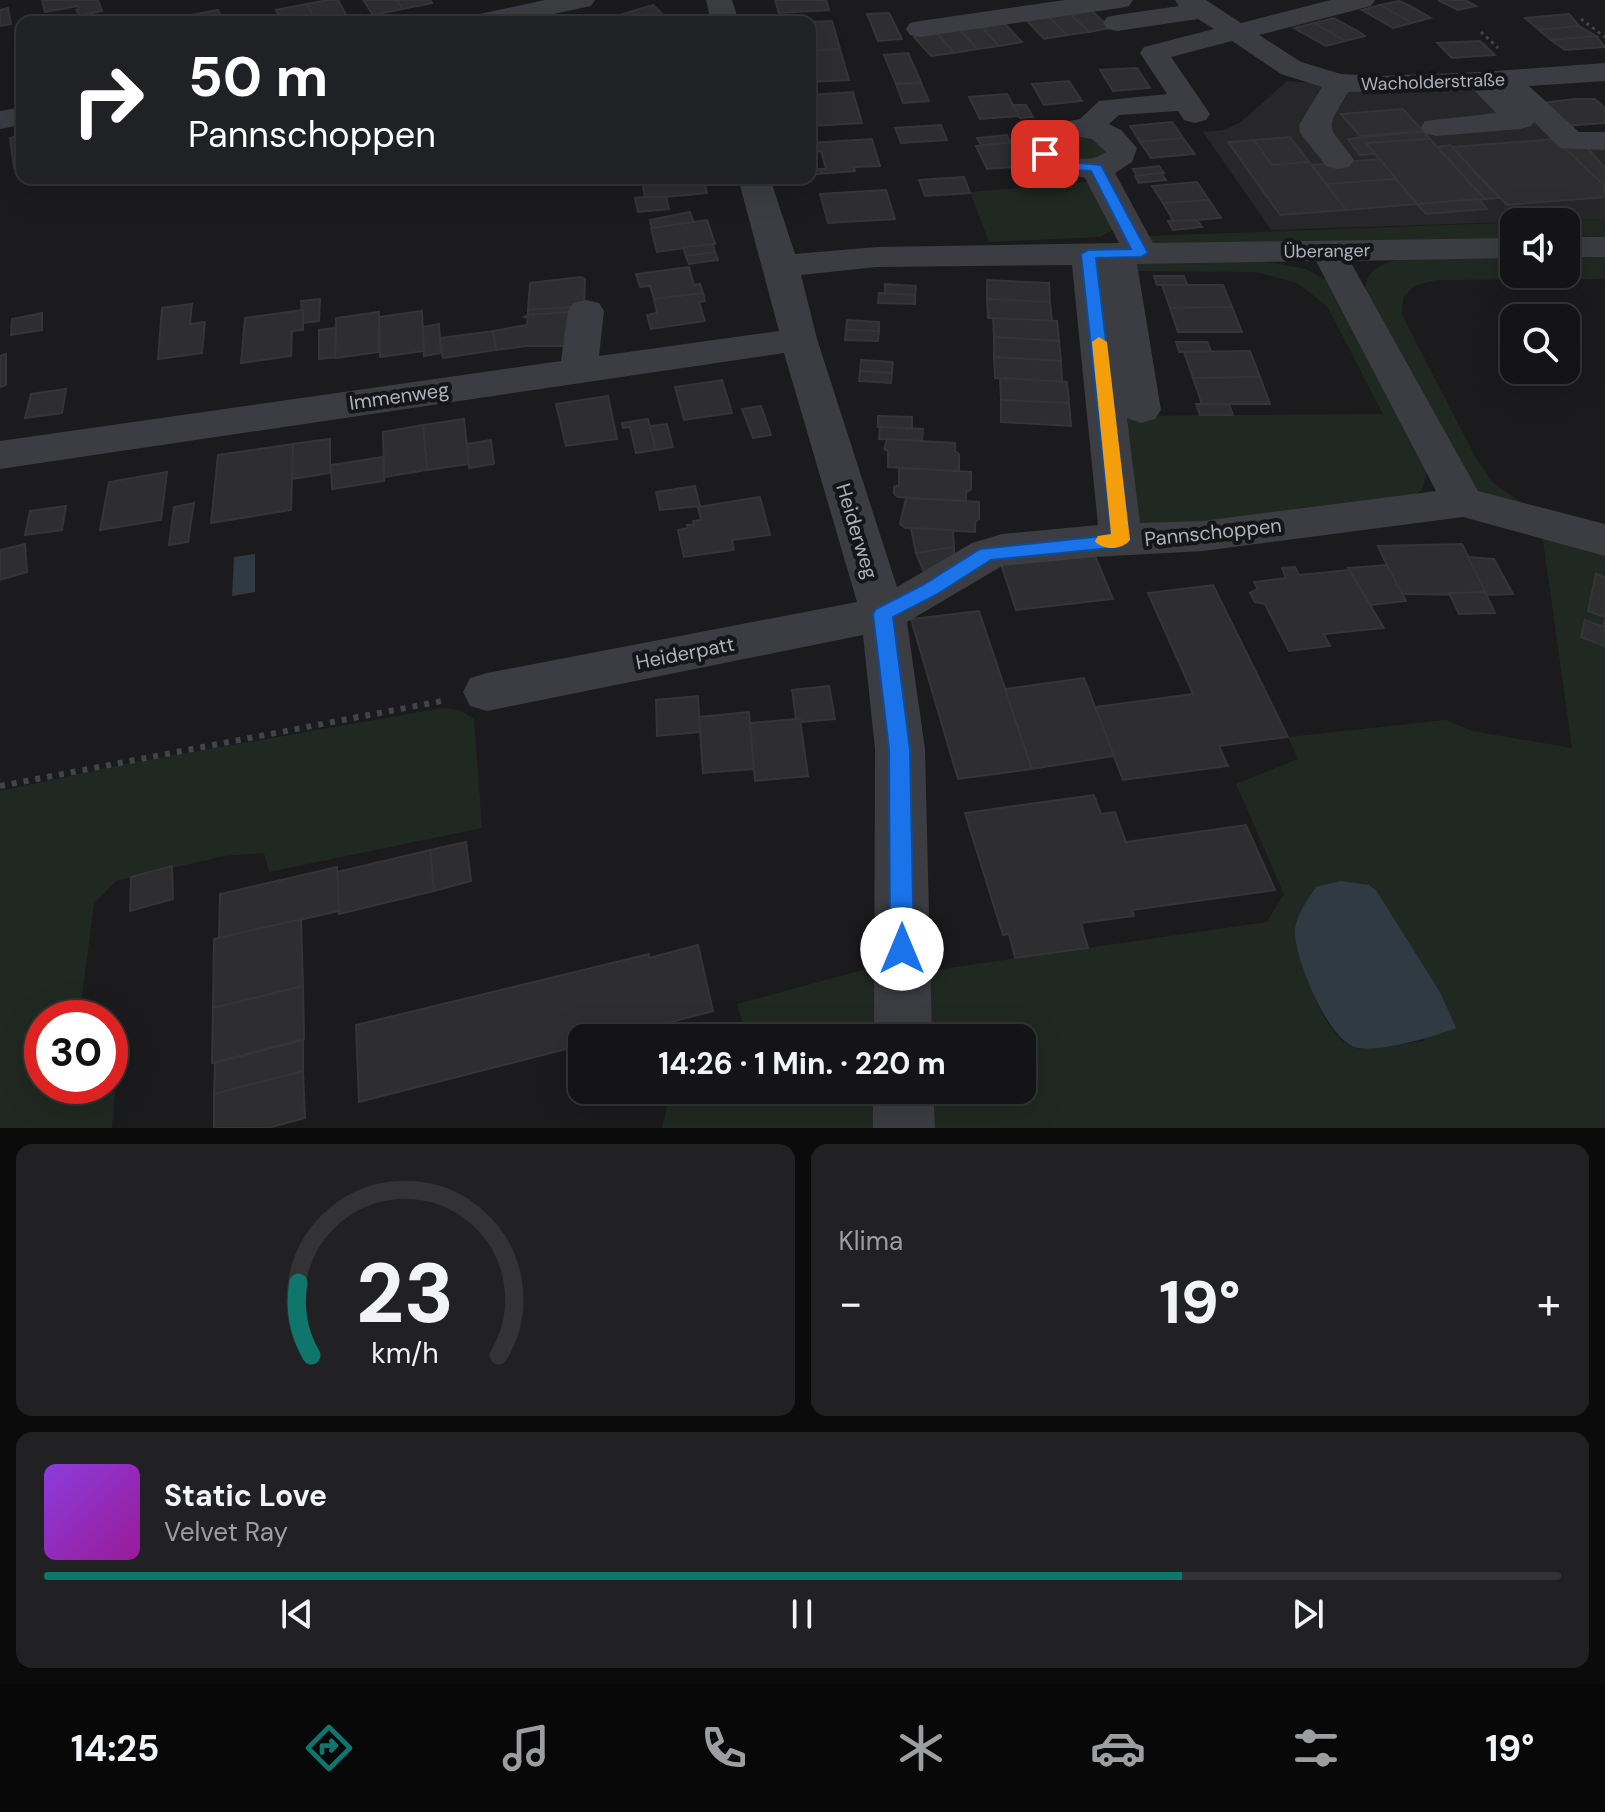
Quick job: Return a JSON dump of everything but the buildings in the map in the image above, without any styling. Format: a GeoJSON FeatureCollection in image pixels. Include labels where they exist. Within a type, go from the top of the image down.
{"type":"FeatureCollection","features":[{"type":"Feature","properties":{"kind":"street"},"geometry":{"type":"LineString","coordinates":[[508,16],[582,0]]}},
{"type":"Feature","properties":{"kind":"street"},"geometry":{"type":"LineString","coordinates":[[1088,128],[1110,107],[1190,107],[1154,53],[1362,0]]}},
{"type":"Feature","properties":{"kind":"street"},"geometry":{"type":"LineString","coordinates":[[920,29],[1196,5]]}},
{"type":"Feature","properties":{"kind":"street","name":"Wacholderstraße"},"geometry":{"type":"LineString","coordinates":[[1196,5],[1291,68],[1339,83],[1378,85],[1605,72]]}},
{"type":"Feature","properties":{"kind":"street"},"geometry":{"type":"LineString","coordinates":[[1436,127],[1520,120],[1493,80]]}},
{"type":"Feature","properties":{"kind":"street"},"geometry":{"type":"LineString","coordinates":[[1493,80],[1571,141],[1605,141]]}},
{"type":"Feature","properties":{"kind":"street"},"geometry":{"type":"LineString","coordinates":[[1338,160],[1315,133],[1314,125],[1339,83]]}},
{"type":"Feature","properties":{"kind":"street"},"geometry":{"type":"LineString","coordinates":[[1073,127],[1088,128],[1110,136],[1122,148],[1116,161],[1096,168],[1066,166],[1045,154],[1041,146],[1049,133],[1073,127]]}},
{"type":"Feature","properties":{"kind":"street"},"geometry":{"type":"LineString","coordinates":[[1096,168],[1116,253],[1141,410]]}},
{"type":"Feature","properties":{"kind":"street","name":"Heiderweg"},"geometry":{"type":"LineString","coordinates":[[756,184],[799,339],[883,614],[900,749],[903,1024]]}},
{"type":"Feature","properties":{"kind":"street"},"geometry":{"type":"LineString","coordinates":[[1580,247],[1605,247]]}},
{"type":"Feature","properties":{"kind":"street","name":"Überanger"},"geometry":{"type":"LineString","coordinates":[[781,266],[877,257],[1500,248]]}},
{"type":"Feature","properties":{"kind":"street"},"geometry":{"type":"LineString","coordinates":[[1328,251],[1463,502]]}},
{"type":"Feature","properties":{"kind":"street"},"geometry":{"type":"LineString","coordinates":[[1116,253],[1121,540]]}},
{"type":"Feature","properties":{"kind":"street"},"geometry":{"type":"LineString","coordinates":[[579,370],[586,311]]}},
{"type":"Feature","properties":{"kind":"street","name":"Immenweg"},"geometry":{"type":"LineString","coordinates":[[0,455],[799,339]]}},
{"type":"Feature","properties":{"kind":"street","name":"Pannschoppen"},"geometry":{"type":"LineString","coordinates":[[883,614],[930,590],[987,554],[1121,540],[1203,536],[1463,502],[1605,540]]}},
{"type":"Feature","properties":{"kind":"street","name":"Heiderpatt"},"geometry":{"type":"LineString","coordinates":[[487,692],[883,614]]}},
{"type":"Feature","properties":{"kind":"street"},"geometry":{"type":"LineString","coordinates":[[903,1104],[904,1128]]}},
{"type":"Feature","properties":{"kind":"path"},"geometry":{"type":"LineString","coordinates":[[1581,19],[1605,37]]}},
{"type":"Feature","properties":{"kind":"path"},"geometry":{"type":"LineString","coordinates":[[0,786],[487,692]]}},
{"type":"Feature","properties":{"kind":"shaded area"},"geometry":{"type":"Polygon","coordinates":[[[1287,81],[1358,87],[1495,82],[1553,137],[1605,142],[1605,219],[1580,220],[1580,208],[1500,208],[1500,222],[1271,230],[1203,132],[1223,130],[1241,122],[1287,81]]]}},
{"type":"Feature","properties":{"kind":"shaded area"},"geometry":{"type":"Polygon","coordinates":[[[1086,132],[1112,151],[1091,162],[1058,155],[1055,137],[1086,132]]]}},
{"type":"Feature","properties":{"kind":"shaded area"},"geometry":{"type":"Polygon","coordinates":[[[1098,181],[1112,220],[1112,230],[1100,237],[989,242],[970,192],[1098,181]]]}},
{"type":"Feature","properties":{"kind":"shaded area"},"geometry":{"type":"Polygon","coordinates":[[[1605,219],[1605,239],[1580,239],[1580,220],[1605,219]]]}},
{"type":"Feature","properties":{"kind":"shaded area"},"geometry":{"type":"Polygon","coordinates":[[[1500,223],[1500,240],[1153,247],[1149,236],[1500,223]]]}},
{"type":"Feature","properties":{"kind":"shaded area"},"geometry":{"type":"Polygon","coordinates":[[[1440,255],[1500,256],[1500,280],[1436,280],[1414,286],[1403,298],[1402,315],[1477,460],[1493,483],[1525,505],[1486,497],[1466,481],[1365,300],[1367,281],[1373,271],[1401,259],[1440,255]]]}},
{"type":"Feature","properties":{"kind":"shaded area"},"geometry":{"type":"Polygon","coordinates":[[[1580,255],[1605,255],[1605,279],[1580,279],[1580,255]]]}},
{"type":"Feature","properties":{"kind":"shaded area"},"geometry":{"type":"Polygon","coordinates":[[[1263,261],[1306,269],[1326,280],[1430,461],[1422,490],[1401,503],[1131,531],[1118,416],[1383,414],[1327,306],[1297,283],[1255,272],[1127,271],[1124,263],[1263,261]]]}},
{"type":"Feature","properties":{"kind":"shaded area"},"geometry":{"type":"Polygon","coordinates":[[[1542,533],[1605,550],[1605,1128],[917,1128],[917,1104],[1036,1104],[1036,1024],[916,1024],[915,973],[1267,922],[1284,894],[1236,784],[1298,759],[1288,737],[1446,720],[1472,731],[1572,748],[1542,533]],[[1369,885],[1295,931],[1308,979],[1323,1015],[1344,1042],[1356,1048],[1424,1041],[1440,992],[1376,890],[1369,885]]]}},
{"type":"Feature","properties":{"kind":"shaded area"},"geometry":{"type":"Polygon","coordinates":[[[255,554],[255,592],[232,596],[234,557],[255,554]]]}},
{"type":"Feature","properties":{"kind":"shaded area"},"geometry":{"type":"Polygon","coordinates":[[[442,708],[459,710],[474,719],[482,828],[269,872],[264,853],[224,856],[116,881],[94,904],[81,1000],[24,1000],[24,1104],[114,1104],[112,1128],[0,1128],[0,791],[130,763],[442,708]]]}},
{"type":"Feature","properties":{"kind":"shaded area"},"geometry":{"type":"Polygon","coordinates":[[[1341,881],[1369,885],[1376,890],[1440,992],[1456,1028],[1407,1043],[1368,1049],[1347,1043],[1336,1032],[1307,980],[1295,932],[1300,914],[1316,887],[1341,881]]]}},
{"type":"Feature","properties":{"kind":"shaded area"},"geometry":{"type":"Polygon","coordinates":[[[885,964],[885,1024],[743,1024],[737,1004],[885,964]]]}},
{"type":"Feature","properties":{"kind":"shaded area"},"geometry":{"type":"Polygon","coordinates":[[[668,1104],[885,1104],[886,1128],[662,1128],[668,1104]]]}},
{"type":"Feature","properties":{"kind":"slow traffic"},"geometry":{"type":"LineString","coordinates":[[1099,342],[1121,540],[1104,541]]}},
{"type":"Feature","properties":{"kind":"route"},"geometry":{"type":"LineString","coordinates":[[902,949],[900,749],[883,614],[930,590],[987,554],[1002,550],[1121,540],[1088,254],[1141,253],[1096,168],[1066,166],[1045,154]]}}]}
